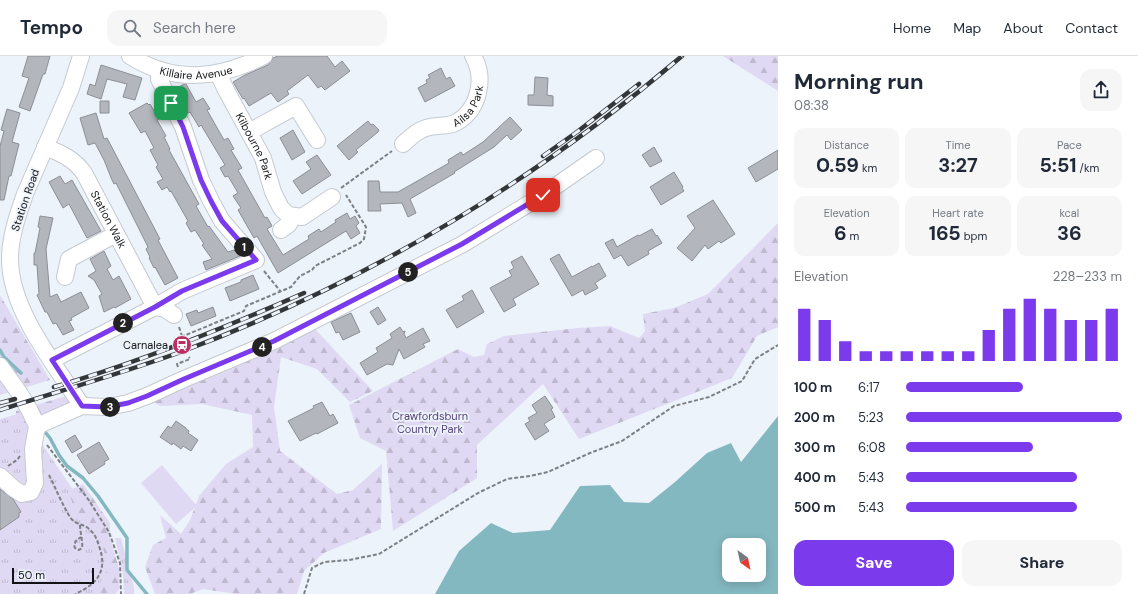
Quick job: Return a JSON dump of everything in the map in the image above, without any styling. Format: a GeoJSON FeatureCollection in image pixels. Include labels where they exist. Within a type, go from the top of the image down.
{"type":"FeatureCollection","features":[{"type":"Feature","properties":{"kind":"street","name":"Station Road"},"geometry":{"type":"LineString","coordinates":[[81,56],[71,88],[19,210],[12,237],[10,259],[13,283],[20,306],[35,333],[82,406]]}},
{"type":"Feature","properties":{"kind":"street","name":"Killaire Avenue"},"geometry":{"type":"LineString","coordinates":[[130,56],[139,62],[159,70],[182,75],[218,73],[236,68],[264,56]]}},
{"type":"Feature","properties":{"kind":"street","name":"Ailsa Park"},"geometry":{"type":"LineString","coordinates":[[403,144],[417,132],[431,127],[450,125],[460,120],[469,112],[477,97],[480,81],[477,65],[473,56]]}},
{"type":"Feature","properties":{"kind":"street"},"geometry":{"type":"LineString","coordinates":[[52,360],[155,307],[182,291],[256,260],[222,221],[211,201],[201,180],[183,127],[159,79],[159,70]]}},
{"type":"Feature","properties":{"kind":"street","name":"Kilbourne Park"},"geometry":{"type":"LineString","coordinates":[[218,73],[264,158],[273,192],[279,204],[284,212],[293,216]]}},
{"type":"Feature","properties":{"kind":"street"},"geometry":{"type":"LineString","coordinates":[[249,132],[296,106],[317,140]]}},
{"type":"Feature","properties":{"kind":"street","name":"Station Walk"},"geometry":{"type":"LineString","coordinates":[[45,147],[69,157],[80,168],[155,307]]}},
{"type":"Feature","properties":{"kind":"street"},"geometry":{"type":"LineString","coordinates":[[37,426],[82,406],[108,407],[128,403],[274,341],[462,244],[543,195],[596,158]]}},
{"type":"Feature","properties":{"kind":"street"},"geometry":{"type":"LineString","coordinates":[[281,230],[289,224],[293,216],[302,217],[332,197]]}},
{"type":"Feature","properties":{"kind":"street"},"geometry":{"type":"LineString","coordinates":[[65,277],[69,259],[116,234]]}},
{"type":"Feature","properties":{"kind":"street"},"geometry":{"type":"LineString","coordinates":[[155,307],[165,309],[174,315]]}},
{"type":"Feature","properties":{"kind":"street"},"geometry":{"type":"LineString","coordinates":[[0,366],[18,391],[37,426],[33,448],[35,483],[31,492],[22,494],[0,476]]}},
{"type":"Feature","properties":{"kind":"path"},"geometry":{"type":"LineString","coordinates":[[181,336],[226,320],[244,311],[246,306],[281,292],[290,287],[300,276],[312,270],[315,266],[360,243],[364,239],[366,227],[341,187],[403,144]]}},
{"type":"Feature","properties":{"kind":"path"},"geometry":{"type":"LineString","coordinates":[[256,260],[281,292]]}},
{"type":"Feature","properties":{"kind":"path"},"geometry":{"type":"LineString","coordinates":[[304,594],[312,568],[324,562],[349,560],[379,554],[472,497],[506,479],[548,472],[590,453],[622,441],[674,406],[710,397],[742,381],[755,360],[778,345]]}},
{"type":"Feature","properties":{"kind":"path"},"geometry":{"type":"LineString","coordinates":[[177,364],[190,359],[189,357]]}},
{"type":"Feature","properties":{"kind":"path"},"geometry":{"type":"LineString","coordinates":[[47,444],[88,499],[109,532],[120,563],[121,594]]}},
{"type":"Feature","properties":{"kind":"path"},"geometry":{"type":"LineString","coordinates":[[47,471],[70,516],[75,523],[89,528],[96,537],[102,553],[104,565],[100,576],[92,584],[75,594]]}},
{"type":"Feature","properties":{"kind":"path"},"geometry":{"type":"LineString","coordinates":[[80,525],[80,537],[83,544],[82,548],[79,550],[75,548],[74,545],[80,537]]}},
{"type":"Feature","properties":{"kind":"green space"},"geometry":{"type":"Polygon","coordinates":[[[723,56],[778,56],[778,91],[723,56]]]}},
{"type":"Feature","properties":{"kind":"green space","name":"Crawfordsburn Country Park"},"geometry":{"type":"Polygon","coordinates":[[[778,223],[778,327],[757,336],[732,378],[579,439],[543,384],[477,445],[477,478],[393,531],[386,451],[360,438],[349,405],[458,349],[474,357],[484,355],[487,344],[504,336],[610,326],[639,338],[645,331],[643,314],[674,308],[708,294],[778,223]]]}},
{"type":"Feature","properties":{"kind":"green space"},"geometry":{"type":"Polygon","coordinates":[[[0,295],[50,380],[0,395],[0,295]]]}},
{"type":"Feature","properties":{"kind":"green space"},"geometry":{"type":"Polygon","coordinates":[[[315,329],[373,391],[350,402],[317,369],[281,357],[274,407],[280,451],[337,494],[353,490],[382,464],[381,529],[324,553],[304,571],[297,594],[236,594],[203,589],[190,594],[155,594],[145,567],[153,545],[166,538],[160,515],[181,534],[190,520],[199,496],[226,464],[253,447],[252,415],[202,404],[160,406],[152,401],[297,332],[315,329]]]}},
{"type":"Feature","properties":{"kind":"green space"},"geometry":{"type":"Polygon","coordinates":[[[69,395],[74,404],[32,423],[24,432],[15,425],[16,411],[69,395]]]}},
{"type":"Feature","properties":{"kind":"green space"},"geometry":{"type":"Polygon","coordinates":[[[21,413],[97,525],[114,559],[113,594],[0,594],[0,419],[21,413]]]}},
{"type":"Feature","properties":{"kind":"green space"},"geometry":{"type":"Polygon","coordinates":[[[162,465],[197,506],[176,524],[141,483],[162,465]]]}},
{"type":"Feature","properties":{"kind":"green space"},"geometry":{"type":"Polygon","coordinates":[[[83,484],[110,523],[110,539],[119,568],[119,589],[116,594],[94,594],[108,569],[103,547],[95,528],[78,517],[68,491],[83,484]]]}},
{"type":"Feature","properties":{"kind":"green space"},"geometry":{"type":"Polygon","coordinates":[[[115,538],[121,538],[134,587],[134,594],[124,594],[123,574],[115,538]]]}},
{"type":"Feature","properties":{"kind":"water"},"geometry":{"type":"Polygon","coordinates":[[[778,416],[778,594],[435,594],[459,551],[491,523],[513,533],[550,530],[580,486],[610,485],[624,502],[649,503],[707,453],[731,443],[741,462],[778,416]]]}},
{"type":"Feature","properties":{"kind":"building"},"geometry":{"type":"Polygon","coordinates":[[[28,56],[50,56],[45,74],[43,74],[30,111],[19,107],[29,78],[22,76],[28,56]]]}},
{"type":"Feature","properties":{"kind":"building"},"geometry":{"type":"Polygon","coordinates":[[[278,56],[327,56],[335,67],[342,61],[350,71],[325,90],[321,86],[318,88],[308,75],[287,91],[289,94],[278,102],[271,93],[249,106],[233,82],[268,65],[273,58],[278,56]]]}},
{"type":"Feature","properties":{"kind":"building"},"geometry":{"type":"Polygon","coordinates":[[[101,65],[142,78],[135,100],[123,97],[127,84],[107,79],[101,99],[87,94],[90,84],[95,86],[101,65]]]}},
{"type":"Feature","properties":{"kind":"building"},"geometry":{"type":"Polygon","coordinates":[[[441,68],[446,79],[450,77],[455,86],[425,102],[418,88],[427,83],[426,80],[430,78],[428,75],[441,68]]]}},
{"type":"Feature","properties":{"kind":"building"},"geometry":{"type":"Polygon","coordinates":[[[535,77],[548,78],[547,95],[553,96],[553,106],[528,105],[528,95],[534,95],[535,77]]]}},
{"type":"Feature","properties":{"kind":"building"},"geometry":{"type":"Polygon","coordinates":[[[186,84],[196,102],[203,98],[210,109],[207,110],[224,140],[228,138],[234,149],[231,150],[242,168],[238,170],[265,218],[267,217],[272,226],[267,229],[283,255],[309,239],[308,236],[319,229],[321,232],[336,222],[335,220],[347,213],[350,219],[355,216],[359,223],[356,226],[360,233],[351,239],[346,231],[278,273],[257,236],[254,238],[238,210],[241,208],[233,196],[238,193],[228,176],[225,177],[220,168],[225,165],[201,125],[199,127],[190,112],[188,113],[175,89],[186,84]]]}},
{"type":"Feature","properties":{"kind":"building"},"geometry":{"type":"Polygon","coordinates":[[[100,101],[109,101],[109,113],[100,113],[100,101]]]}},
{"type":"Feature","properties":{"kind":"building"},"geometry":{"type":"Polygon","coordinates":[[[147,103],[149,105],[150,104],[159,119],[157,120],[166,136],[164,137],[170,149],[169,150],[199,204],[196,206],[208,227],[209,226],[228,252],[234,250],[240,256],[206,270],[203,262],[212,259],[202,245],[204,244],[195,230],[191,232],[186,223],[188,221],[171,191],[170,192],[167,187],[162,190],[157,182],[163,179],[156,167],[158,165],[150,150],[154,148],[145,131],[141,133],[129,113],[147,103]]]}},
{"type":"Feature","properties":{"kind":"building"},"geometry":{"type":"Polygon","coordinates":[[[7,109],[20,113],[12,142],[19,144],[11,176],[9,176],[4,200],[0,200],[0,146],[4,131],[1,130],[7,109]]]}},
{"type":"Feature","properties":{"kind":"building"},"geometry":{"type":"Polygon","coordinates":[[[96,113],[104,139],[107,138],[160,239],[158,240],[178,278],[165,285],[149,258],[150,257],[146,249],[148,247],[116,183],[114,184],[95,143],[88,145],[80,118],[96,113]]]}},
{"type":"Feature","properties":{"kind":"building"},"geometry":{"type":"Polygon","coordinates":[[[510,117],[522,130],[511,140],[507,135],[494,147],[454,172],[455,173],[410,199],[416,213],[408,217],[402,203],[380,204],[381,211],[368,211],[368,181],[379,181],[380,192],[398,192],[449,163],[448,160],[461,152],[463,155],[483,142],[510,117]]]}},
{"type":"Feature","properties":{"kind":"building"},"geometry":{"type":"Polygon","coordinates":[[[368,121],[379,130],[356,150],[358,152],[349,160],[337,146],[368,121]]]}},
{"type":"Feature","properties":{"kind":"building"},"geometry":{"type":"Polygon","coordinates":[[[293,130],[305,152],[292,160],[280,138],[293,130]]]}},
{"type":"Feature","properties":{"kind":"building"},"geometry":{"type":"Polygon","coordinates":[[[654,147],[662,161],[650,167],[642,155],[654,147]]]}},
{"type":"Feature","properties":{"kind":"building"},"geometry":{"type":"Polygon","coordinates":[[[778,150],[778,169],[756,182],[748,168],[778,150]]]}},
{"type":"Feature","properties":{"kind":"building"},"geometry":{"type":"Polygon","coordinates":[[[317,155],[331,175],[302,194],[293,181],[311,169],[306,162],[317,155]]]}},
{"type":"Feature","properties":{"kind":"building"},"geometry":{"type":"Polygon","coordinates":[[[674,172],[684,191],[661,205],[650,187],[674,172]]]}},
{"type":"Feature","properties":{"kind":"building"},"geometry":{"type":"Polygon","coordinates":[[[60,176],[65,184],[72,180],[101,231],[87,238],[69,204],[63,208],[49,182],[60,176]]]}},
{"type":"Feature","properties":{"kind":"building"},"geometry":{"type":"Polygon","coordinates":[[[713,200],[735,234],[721,243],[719,241],[708,249],[705,245],[692,261],[677,248],[695,228],[687,216],[713,200]]]}},
{"type":"Feature","properties":{"kind":"building"},"geometry":{"type":"Polygon","coordinates":[[[40,216],[53,218],[46,249],[50,297],[57,294],[61,302],[81,292],[89,308],[71,318],[72,320],[69,321],[74,330],[63,335],[56,323],[53,324],[47,312],[45,312],[37,295],[39,294],[37,265],[34,265],[34,253],[40,228],[38,227],[40,216]]]}},
{"type":"Feature","properties":{"kind":"building"},"geometry":{"type":"Polygon","coordinates":[[[652,229],[662,243],[648,251],[649,254],[628,266],[621,255],[614,259],[605,243],[613,239],[617,247],[652,229]]]}},
{"type":"Feature","properties":{"kind":"building"},"geometry":{"type":"Polygon","coordinates":[[[104,251],[111,266],[107,269],[113,280],[119,276],[131,299],[104,312],[99,296],[102,294],[94,280],[88,276],[96,271],[90,259],[104,251]]]}},
{"type":"Feature","properties":{"kind":"building"},"geometry":{"type":"Polygon","coordinates":[[[559,254],[572,277],[599,263],[606,276],[595,283],[598,288],[585,295],[583,290],[572,296],[550,259],[559,254]]]}},
{"type":"Feature","properties":{"kind":"building"},"geometry":{"type":"Polygon","coordinates":[[[522,256],[539,284],[513,299],[516,305],[504,312],[490,288],[512,276],[509,271],[514,268],[511,262],[522,256]]]}},
{"type":"Feature","properties":{"kind":"building"},"geometry":{"type":"Polygon","coordinates":[[[253,275],[259,289],[230,301],[225,288],[241,282],[241,280],[253,275]]]}},
{"type":"Feature","properties":{"kind":"building"},"geometry":{"type":"Polygon","coordinates":[[[472,290],[484,312],[457,328],[446,310],[464,300],[462,296],[472,290]]]}},
{"type":"Feature","properties":{"kind":"building"},"geometry":{"type":"Polygon","coordinates":[[[213,307],[216,316],[191,326],[186,314],[197,310],[198,313],[213,307]]]}},
{"type":"Feature","properties":{"kind":"building"},"geometry":{"type":"Polygon","coordinates":[[[378,307],[386,320],[378,325],[370,312],[378,307]]]}},
{"type":"Feature","properties":{"kind":"building"},"geometry":{"type":"Polygon","coordinates":[[[351,313],[360,332],[343,340],[339,332],[336,333],[331,322],[351,313]]]}},
{"type":"Feature","properties":{"kind":"building"},"geometry":{"type":"Polygon","coordinates":[[[400,327],[403,332],[405,331],[404,334],[406,338],[423,328],[430,341],[423,344],[425,347],[404,359],[399,349],[393,365],[387,364],[367,375],[360,363],[378,352],[376,348],[392,338],[390,334],[400,327]]]}},
{"type":"Feature","properties":{"kind":"building"},"geometry":{"type":"Polygon","coordinates":[[[545,396],[553,408],[551,409],[555,417],[544,424],[549,431],[535,440],[525,424],[530,421],[528,418],[537,413],[532,405],[545,396]]]}},
{"type":"Feature","properties":{"kind":"building"},"geometry":{"type":"Polygon","coordinates":[[[322,402],[330,416],[333,414],[338,423],[300,441],[288,421],[314,408],[313,406],[322,402]]]}},
{"type":"Feature","properties":{"kind":"building"},"geometry":{"type":"Polygon","coordinates":[[[176,421],[189,431],[188,433],[198,440],[191,451],[183,446],[181,449],[173,443],[172,445],[160,437],[168,426],[171,428],[176,421]]]}},
{"type":"Feature","properties":{"kind":"building"},"geometry":{"type":"Polygon","coordinates":[[[75,435],[82,447],[72,453],[65,441],[75,435]]]}},
{"type":"Feature","properties":{"kind":"building"},"geometry":{"type":"Polygon","coordinates":[[[99,442],[109,459],[104,462],[105,464],[89,474],[77,455],[99,442]]]}},
{"type":"Feature","properties":{"kind":"building"},"geometry":{"type":"Polygon","coordinates":[[[0,489],[13,499],[21,512],[19,513],[19,517],[0,530],[0,489]]]}},
{"type":"Feature","properties":{"kind":"waterway"},"geometry":{"type":"LineString","coordinates":[[0,350],[4,357],[21,373]]}},
{"type":"Feature","properties":{"kind":"waterway"},"geometry":{"type":"LineString","coordinates":[[45,432],[67,466],[83,478],[98,496],[127,538],[127,570],[147,594]]}},
{"type":"Feature","properties":{"kind":"railway"},"geometry":{"type":"LineString","coordinates":[[0,410],[178,353],[247,326],[314,295],[379,262],[443,227],[566,147],[625,103],[682,56]]}},
{"type":"Feature","properties":{"kind":"railway"},"geometry":{"type":"LineString","coordinates":[[543,156],[639,84]]}},
{"type":"Feature","properties":{"kind":"railway"},"geometry":{"type":"LineString","coordinates":[[54,387],[149,356],[304,293]]}},
{"type":"Feature","properties":{"kind":"railway"},"geometry":{"type":"LineString","coordinates":[[0,403],[15,399]]}},
{"type":"Feature","properties":{"kind":"place","name":"Carnalea"},"geometry":{"type":"Point","coordinates":[182,345]}},
{"type":"Feature","properties":{"kind":"route"},"geometry":{"type":"LineString","coordinates":[[171,103],[183,127],[201,180],[211,201],[222,221],[256,260],[182,291],[155,307],[52,360],[82,406],[108,407],[128,403],[274,341],[462,244],[543,195]]}}]}
